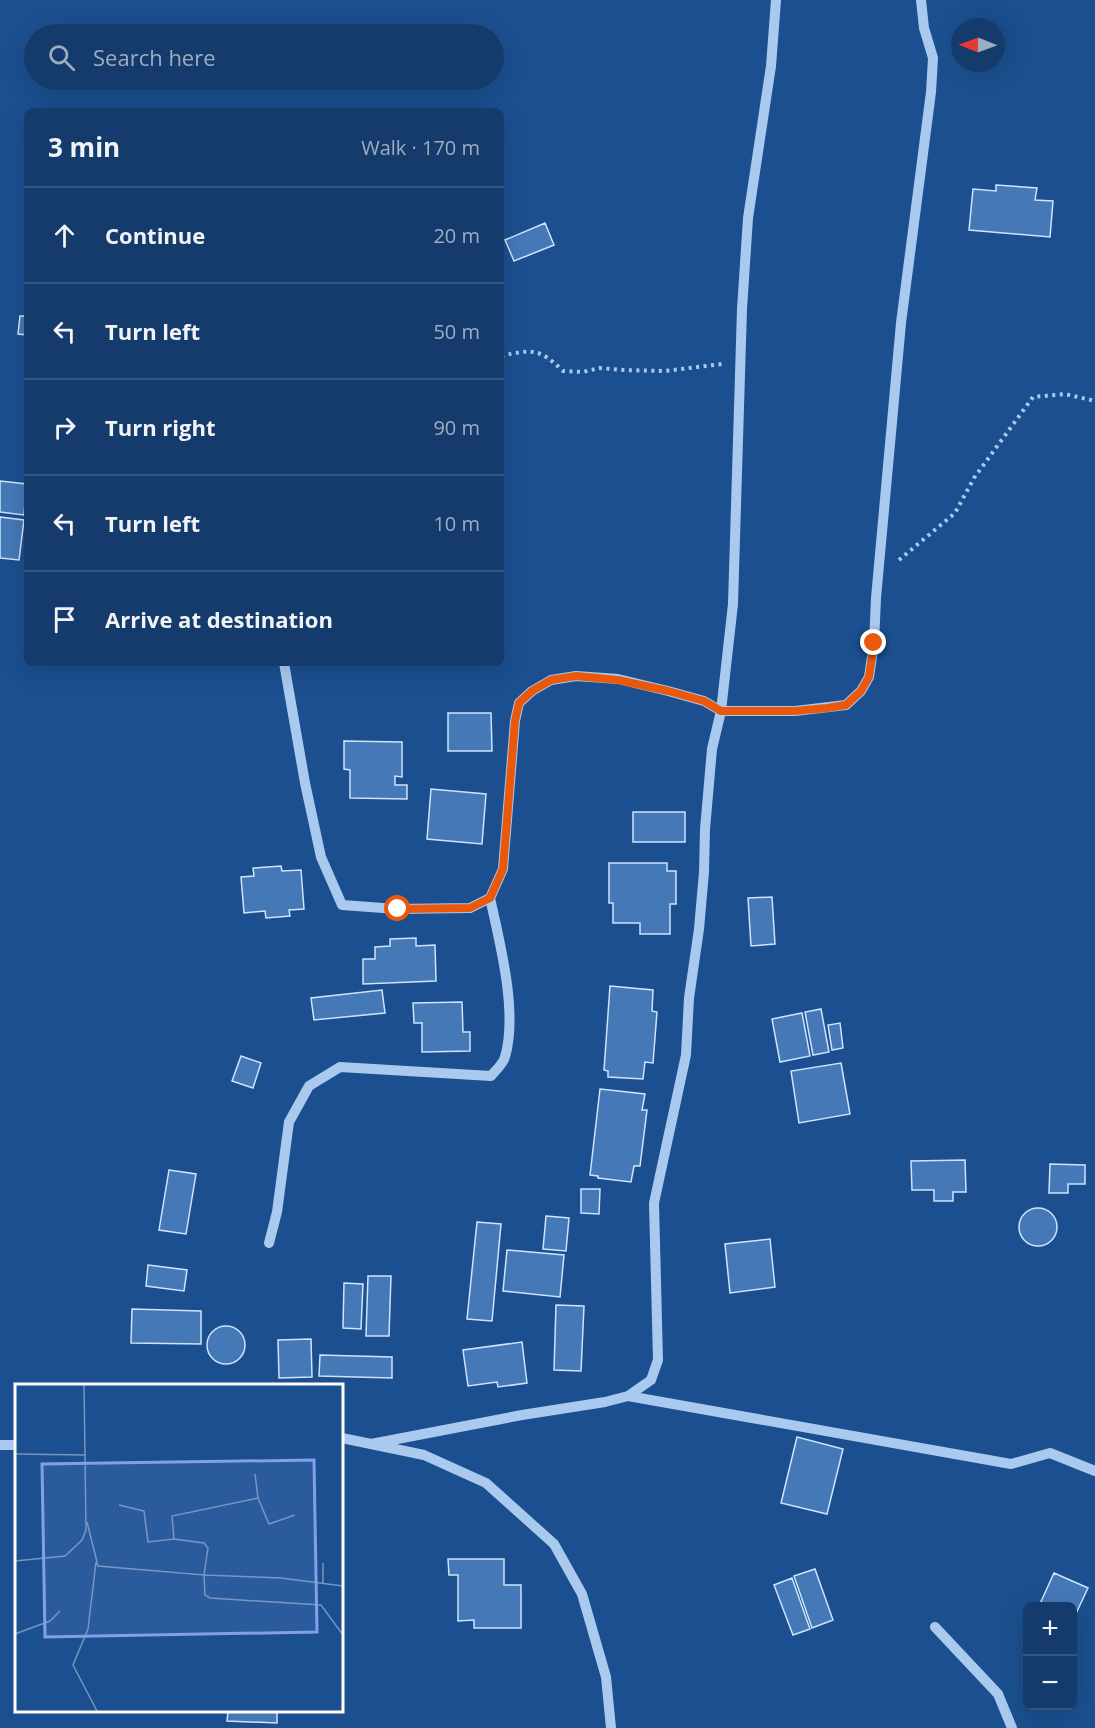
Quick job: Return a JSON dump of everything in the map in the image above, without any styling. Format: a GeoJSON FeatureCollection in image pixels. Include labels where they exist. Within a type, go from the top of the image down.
{"type":"FeatureCollection","features":[{"type":"Feature","properties":{"kind":"street"},"geometry":{"type":"LineString","coordinates":[[371,1444],[628,1396],[651,1380],[658,1360],[654,1203],[686,1055],[689,998],[704,872],[712,749],[721,711],[733,604],[748,218],[771,66],[776,0]]}},
{"type":"Feature","properties":{"kind":"street"},"geometry":{"type":"LineString","coordinates":[[269,1243],[277,1212],[288,1122],[309,1086],[340,1067],[491,1076],[505,1060],[509,1030],[505,969],[490,898],[503,869],[515,721],[519,703],[532,691],[551,680],[576,676],[618,680],[695,699],[721,711],[795,711],[846,705],[861,691],[869,677],[874,643],[901,323],[931,92],[933,58],[924,28],[921,0]]}},
{"type":"Feature","properties":{"kind":"street"},"geometry":{"type":"LineString","coordinates":[[285,666],[305,783],[321,857],[342,905],[398,909],[470,908],[490,898]]}},
{"type":"Feature","properties":{"kind":"street"},"geometry":{"type":"LineString","coordinates":[[628,1396],[1011,1464],[1050,1453],[1095,1471]]}},
{"type":"Feature","properties":{"kind":"street"},"geometry":{"type":"LineString","coordinates":[[344,1438],[423,1455],[486,1483],[554,1544],[582,1594],[606,1677],[611,1728]]}},
{"type":"Feature","properties":{"kind":"street"},"geometry":{"type":"LineString","coordinates":[[935,1627],[998,1694],[1012,1728]]}},
{"type":"Feature","properties":{"kind":"path"},"geometry":{"type":"LineString","coordinates":[[504,356],[537,351],[552,360],[563,371],[583,372],[598,368],[665,371],[712,364],[741,363]]}},
{"type":"Feature","properties":{"kind":"path"},"geometry":{"type":"LineString","coordinates":[[878,578],[955,513],[974,478],[1033,397],[1065,394],[1095,401]]}},
{"type":"Feature","properties":{"kind":"building"},"geometry":{"type":"Polygon","coordinates":[[[996,185],[1037,188],[1035,200],[1053,201],[1050,237],[969,230],[973,189],[996,191],[996,185]]]}},
{"type":"Feature","properties":{"kind":"building"},"geometry":{"type":"Polygon","coordinates":[[[545,223],[554,245],[514,261],[505,240],[545,223]]]}},
{"type":"Feature","properties":{"kind":"building"},"geometry":{"type":"Polygon","coordinates":[[[20,316],[24,316],[24,335],[18,334],[20,316]]]}},
{"type":"Feature","properties":{"kind":"building"},"geometry":{"type":"Polygon","coordinates":[[[0,481],[24,484],[24,515],[0,512],[0,481]]]}},
{"type":"Feature","properties":{"kind":"building"},"geometry":{"type":"Polygon","coordinates":[[[0,517],[24,520],[19,560],[0,558],[0,517]]]}},
{"type":"Feature","properties":{"kind":"building"},"geometry":{"type":"Polygon","coordinates":[[[448,713],[491,713],[492,751],[448,751],[448,713]]]}},
{"type":"Feature","properties":{"kind":"building"},"geometry":{"type":"Polygon","coordinates":[[[344,741],[402,742],[402,777],[395,776],[395,785],[407,785],[407,799],[350,798],[350,770],[344,769],[344,741]]]}},
{"type":"Feature","properties":{"kind":"building"},"geometry":{"type":"Polygon","coordinates":[[[431,789],[486,794],[482,844],[427,839],[431,789]]]}},
{"type":"Feature","properties":{"kind":"building"},"geometry":{"type":"Polygon","coordinates":[[[633,812],[685,812],[685,842],[633,842],[633,812]]]}},
{"type":"Feature","properties":{"kind":"building"},"geometry":{"type":"Polygon","coordinates":[[[609,863],[667,863],[667,871],[676,871],[676,904],[670,904],[670,934],[640,934],[640,923],[613,923],[613,903],[609,903],[609,863]]]}},
{"type":"Feature","properties":{"kind":"building"},"geometry":{"type":"Polygon","coordinates":[[[281,866],[282,871],[301,870],[304,909],[289,910],[290,916],[266,918],[265,911],[244,913],[241,877],[254,876],[253,868],[281,866]]]}},
{"type":"Feature","properties":{"kind":"building"},"geometry":{"type":"Polygon","coordinates":[[[772,897],[775,944],[751,946],[748,898],[772,897]]]}},
{"type":"Feature","properties":{"kind":"building"},"geometry":{"type":"Polygon","coordinates":[[[416,938],[416,946],[435,945],[436,981],[363,984],[363,959],[375,959],[375,947],[390,946],[390,939],[416,938]]]}},
{"type":"Feature","properties":{"kind":"building"},"geometry":{"type":"Polygon","coordinates":[[[610,986],[653,990],[652,1011],[657,1012],[653,1063],[645,1062],[643,1079],[608,1077],[608,1071],[604,1070],[610,986]]]}},
{"type":"Feature","properties":{"kind":"building"},"geometry":{"type":"Polygon","coordinates":[[[382,990],[385,1013],[314,1020],[311,998],[382,990]]]}},
{"type":"Feature","properties":{"kind":"building"},"geometry":{"type":"Polygon","coordinates":[[[462,1002],[463,1032],[470,1032],[470,1051],[422,1052],[422,1023],[414,1023],[413,1003],[462,1002]]]}},
{"type":"Feature","properties":{"kind":"building"},"geometry":{"type":"Polygon","coordinates":[[[821,1009],[829,1052],[813,1055],[805,1012],[821,1009]]]}},
{"type":"Feature","properties":{"kind":"building"},"geometry":{"type":"Polygon","coordinates":[[[802,1013],[810,1056],[780,1062],[772,1019],[802,1013]]]}},
{"type":"Feature","properties":{"kind":"building"},"geometry":{"type":"Polygon","coordinates":[[[840,1023],[843,1048],[832,1050],[828,1025],[840,1023]]]}},
{"type":"Feature","properties":{"kind":"building"},"geometry":{"type":"Polygon","coordinates":[[[241,1056],[261,1063],[253,1088],[232,1081],[241,1056]]]}},
{"type":"Feature","properties":{"kind":"building"},"geometry":{"type":"Polygon","coordinates":[[[841,1063],[850,1114],[799,1123],[791,1071],[841,1063]]]}},
{"type":"Feature","properties":{"kind":"building"},"geometry":{"type":"Polygon","coordinates":[[[600,1089],[645,1094],[642,1110],[647,1110],[640,1166],[634,1166],[631,1182],[590,1175],[600,1089]]]}},
{"type":"Feature","properties":{"kind":"building"},"geometry":{"type":"Polygon","coordinates":[[[965,1160],[966,1192],[953,1192],[953,1201],[934,1201],[934,1190],[912,1190],[911,1161],[965,1160]]]}},
{"type":"Feature","properties":{"kind":"building"},"geometry":{"type":"Polygon","coordinates":[[[1050,1164],[1085,1165],[1085,1184],[1068,1184],[1068,1193],[1049,1193],[1050,1164]]]}},
{"type":"Feature","properties":{"kind":"building"},"geometry":{"type":"Polygon","coordinates":[[[169,1170],[196,1174],[186,1234],[159,1230],[169,1170]]]}},
{"type":"Feature","properties":{"kind":"building"},"geometry":{"type":"Polygon","coordinates":[[[581,1189],[600,1189],[599,1214],[581,1213],[581,1189]]]}},
{"type":"Feature","properties":{"kind":"building"},"geometry":{"type":"Polygon","coordinates":[[[1038,1208],[1051,1214],[1057,1227],[1051,1240],[1038,1246],[1025,1240],[1019,1227],[1025,1214],[1038,1208]]]}},
{"type":"Feature","properties":{"kind":"building"},"geometry":{"type":"Polygon","coordinates":[[[546,1216],[569,1218],[566,1251],[543,1249],[546,1216]]]}},
{"type":"Feature","properties":{"kind":"building"},"geometry":{"type":"Polygon","coordinates":[[[477,1222],[501,1224],[492,1321],[467,1319],[477,1222]]]}},
{"type":"Feature","properties":{"kind":"building"},"geometry":{"type":"Polygon","coordinates":[[[770,1239],[775,1287],[730,1293],[725,1244],[770,1239]]]}},
{"type":"Feature","properties":{"kind":"building"},"geometry":{"type":"Polygon","coordinates":[[[507,1250],[564,1255],[560,1297],[503,1291],[507,1250]]]}},
{"type":"Feature","properties":{"kind":"building"},"geometry":{"type":"Polygon","coordinates":[[[148,1265],[187,1270],[184,1291],[146,1286],[148,1265]]]}},
{"type":"Feature","properties":{"kind":"building"},"geometry":{"type":"Polygon","coordinates":[[[368,1276],[391,1276],[389,1336],[366,1336],[368,1276]]]}},
{"type":"Feature","properties":{"kind":"building"},"geometry":{"type":"Polygon","coordinates":[[[344,1283],[363,1284],[361,1329],[343,1328],[344,1283]]]}},
{"type":"Feature","properties":{"kind":"building"},"geometry":{"type":"Polygon","coordinates":[[[556,1305],[584,1306],[581,1371],[554,1370],[556,1305]]]}},
{"type":"Feature","properties":{"kind":"building"},"geometry":{"type":"Polygon","coordinates":[[[132,1309],[201,1311],[201,1344],[131,1343],[132,1309]]]}},
{"type":"Feature","properties":{"kind":"building"},"geometry":{"type":"Polygon","coordinates":[[[226,1326],[240,1331],[245,1345],[240,1359],[226,1364],[212,1359],[207,1345],[212,1331],[226,1326]]]}},
{"type":"Feature","properties":{"kind":"building"},"geometry":{"type":"Polygon","coordinates":[[[311,1339],[312,1377],[279,1378],[278,1340],[311,1339]]]}},
{"type":"Feature","properties":{"kind":"building"},"geometry":{"type":"Polygon","coordinates":[[[522,1342],[527,1383],[498,1387],[497,1382],[468,1386],[463,1350],[522,1342]]]}},
{"type":"Feature","properties":{"kind":"building"},"geometry":{"type":"Polygon","coordinates":[[[320,1355],[392,1357],[392,1378],[319,1376],[320,1355]]]}},
{"type":"Feature","properties":{"kind":"building"},"geometry":{"type":"Polygon","coordinates":[[[797,1437],[843,1449],[827,1514],[781,1503],[797,1437]]]}},
{"type":"Feature","properties":{"kind":"building"},"geometry":{"type":"Polygon","coordinates":[[[448,1559],[504,1559],[504,1585],[521,1585],[521,1628],[474,1628],[474,1620],[458,1621],[458,1575],[449,1575],[448,1559]]]}},
{"type":"Feature","properties":{"kind":"building"},"geometry":{"type":"Polygon","coordinates":[[[815,1569],[833,1620],[812,1628],[794,1576],[815,1569]]]}},
{"type":"Feature","properties":{"kind":"building"},"geometry":{"type":"Polygon","coordinates":[[[1054,1573],[1088,1588],[1077,1611],[1077,1602],[1041,1602],[1054,1573]]]}},
{"type":"Feature","properties":{"kind":"building"},"geometry":{"type":"Polygon","coordinates":[[[792,1578],[810,1629],[793,1635],[774,1585],[792,1578]]]}},
{"type":"Feature","properties":{"kind":"building"},"geometry":{"type":"Polygon","coordinates":[[[228,1713],[277,1713],[277,1723],[227,1721],[228,1713]]]}},
{"type":"Feature","properties":{"kind":"route"},"geometry":{"type":"LineString","coordinates":[[398,909],[470,908],[490,898],[503,869],[515,721],[519,703],[532,691],[551,680],[576,676],[618,680],[704,701],[721,711],[761,712],[827,708],[846,705],[861,691],[869,677],[874,643]]}}]}
